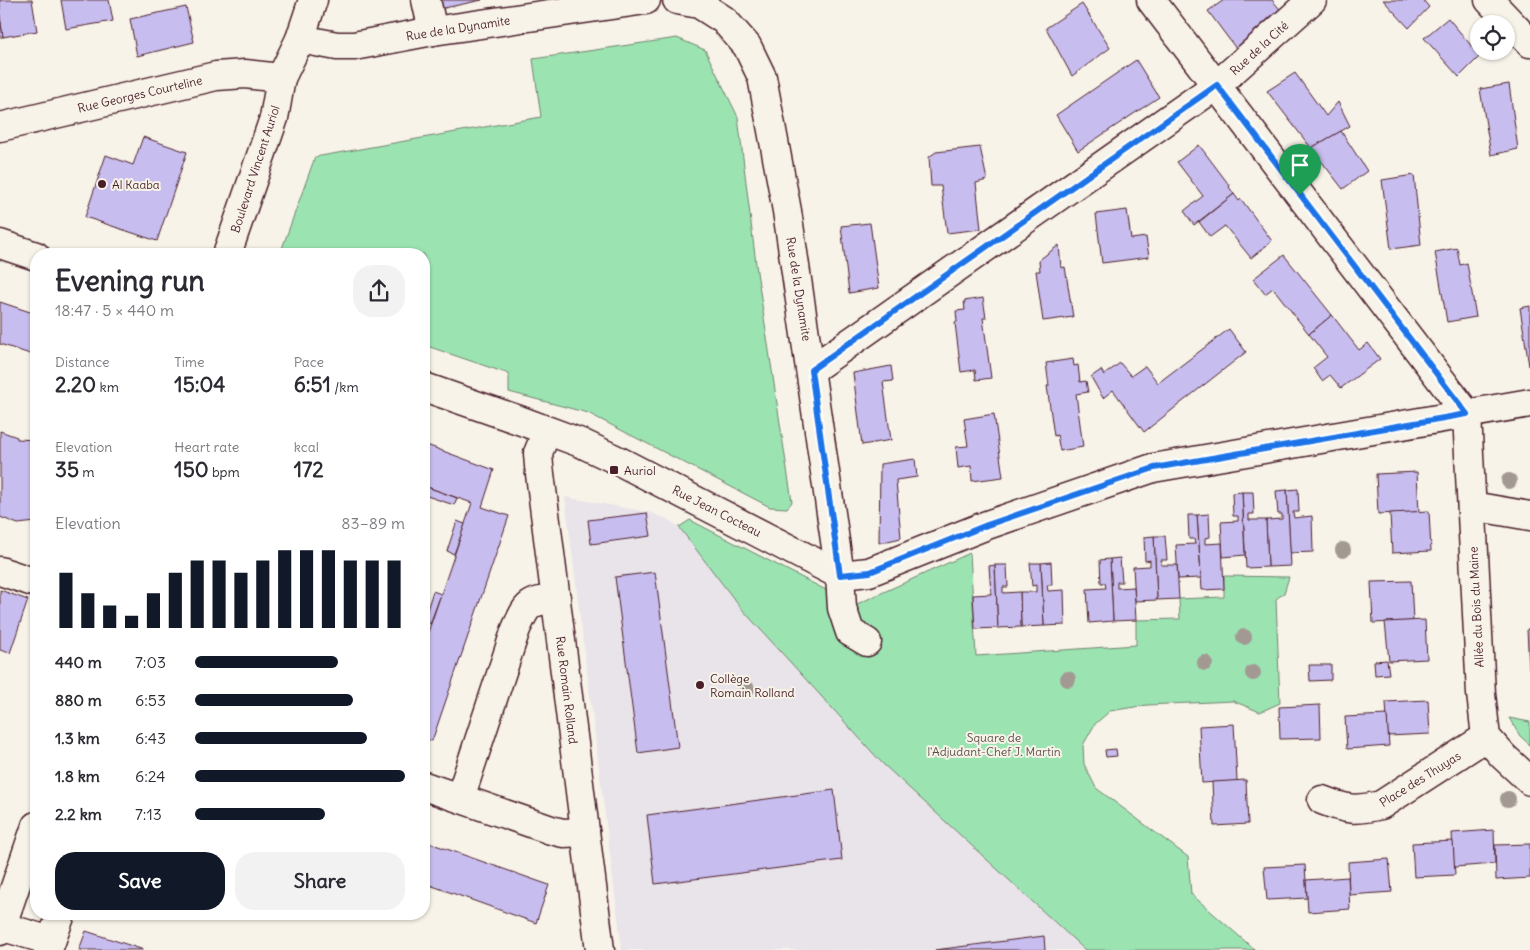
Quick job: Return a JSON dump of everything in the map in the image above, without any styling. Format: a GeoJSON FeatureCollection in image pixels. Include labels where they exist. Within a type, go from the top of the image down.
{"type":"FeatureCollection","features":[{"type":"Feature","properties":{"kind":"street","name":"Boulevard Vincent Auriol"},"geometry":{"type":"LineString","coordinates":[[228,248],[274,118],[281,78],[300,39],[313,0]]}},
{"type":"Feature","properties":{"kind":"street"},"geometry":{"type":"LineString","coordinates":[[426,0],[433,30]]}},
{"type":"Feature","properties":{"kind":"street","name":"Rue de la Dynamite"},"geometry":{"type":"LineString","coordinates":[[300,39],[337,46],[354,46],[433,30],[646,0]]}},
{"type":"Feature","properties":{"kind":"street","name":"Rue de la Dynamite"},"geometry":{"type":"LineString","coordinates":[[677,0],[699,4],[724,20],[747,46],[762,77],[787,211],[811,370],[840,575],[842,608],[850,632],[867,642]]}},
{"type":"Feature","properties":{"kind":"street"},"geometry":{"type":"LineString","coordinates":[[1151,0],[1467,414]]}},
{"type":"Feature","properties":{"kind":"street","name":"Rue de la Cité"},"geometry":{"type":"LineString","coordinates":[[811,370],[1217,85],[1312,0]]}},
{"type":"Feature","properties":{"kind":"street"},"geometry":{"type":"LineString","coordinates":[[1489,0],[1530,43]]}},
{"type":"Feature","properties":{"kind":"street","name":"Rue Georges Courteline"},"geometry":{"type":"LineString","coordinates":[[0,127],[216,76],[245,74],[281,78]]}},
{"type":"Feature","properties":{"kind":"street"},"geometry":{"type":"LineString","coordinates":[[0,244],[30,254]]}},
{"type":"Feature","properties":{"kind":"street","name":"Rue Jean Cocteau"},"geometry":{"type":"LineString","coordinates":[[430,389],[547,431],[619,461],[840,575]]}},
{"type":"Feature","properties":{"kind":"street"},"geometry":{"type":"LineString","coordinates":[[840,575],[870,572],[987,525],[1154,468],[1530,403]]}},
{"type":"Feature","properties":{"kind":"street","name":"Allée du Bois du Maine"},"geometry":{"type":"LineString","coordinates":[[1467,414],[1481,694],[1486,737]]}},
{"type":"Feature","properties":{"kind":"street","name":"Rue Romain Rolland"},"geometry":{"type":"LineString","coordinates":[[547,431],[538,453],[600,950]]}},
{"type":"Feature","properties":{"kind":"street"},"geometry":{"type":"LineString","coordinates":[[1472,506],[1530,516]]}},
{"type":"Feature","properties":{"kind":"street"},"geometry":{"type":"LineString","coordinates":[[0,571],[30,581]]}},
{"type":"Feature","properties":{"kind":"street"},"geometry":{"type":"LineString","coordinates":[[460,798],[516,629],[525,610],[534,602],[556,598]]}},
{"type":"Feature","properties":{"kind":"street"},"geometry":{"type":"LineString","coordinates":[[1486,737],[1530,781]]}},
{"type":"Feature","properties":{"kind":"street","name":"Place des Thuyas"},"geometry":{"type":"LineString","coordinates":[[1322,800],[1345,809],[1363,810],[1381,805],[1486,737]]}},
{"type":"Feature","properties":{"kind":"street"},"geometry":{"type":"LineString","coordinates":[[430,788],[551,830],[585,832]]}},
{"type":"Feature","properties":{"kind":"street"},"geometry":{"type":"LineString","coordinates":[[30,843],[1,928],[50,946],[58,920]]}},
{"type":"Feature","properties":{"kind":"shaded area","name":"Collège Romain Rolland"},"geometry":{"type":"Polygon","coordinates":[[[565,497],[648,512],[665,518],[679,527],[740,607],[883,764],[1085,950],[622,950],[565,497]]]}},
{"type":"Feature","properties":{"kind":"green space"},"geometry":{"type":"Polygon","coordinates":[[[677,38],[705,50],[738,117],[757,272],[792,502],[787,508],[770,507],[588,413],[509,392],[509,374],[430,347],[430,248],[282,248],[315,157],[541,117],[533,59],[677,38]]]}},
{"type":"Feature","properties":{"kind":"green space","name":"Square de l'Adjudant-Chef J. Martin"},"geometry":{"type":"Polygon","coordinates":[[[690,520],[855,605],[970,553],[976,656],[1136,645],[1136,620],[1180,619],[1179,599],[1224,597],[1224,576],[1289,577],[1284,593],[1276,599],[1280,703],[1260,712],[1233,701],[1147,705],[1110,711],[1095,724],[1083,745],[1084,764],[1096,788],[1188,857],[1191,894],[1255,950],[1085,950],[883,764],[740,607],[679,527],[690,520]]]}},
{"type":"Feature","properties":{"kind":"green space"},"geometry":{"type":"Polygon","coordinates":[[[1509,718],[1530,722],[1530,745],[1520,736],[1509,718]]]}},
{"type":"Feature","properties":{"kind":"building"},"geometry":{"type":"Polygon","coordinates":[[[0,0],[32,0],[37,31],[3,37],[0,0]]]}},
{"type":"Feature","properties":{"kind":"building"},"geometry":{"type":"Polygon","coordinates":[[[61,0],[109,0],[113,21],[66,29],[61,0]]]}},
{"type":"Feature","properties":{"kind":"building"},"geometry":{"type":"Polygon","coordinates":[[[433,0],[482,0],[435,10],[433,0]]]}},
{"type":"Feature","properties":{"kind":"building"},"geometry":{"type":"Polygon","coordinates":[[[1224,0],[1272,0],[1284,14],[1237,50],[1208,11],[1224,0]]]}},
{"type":"Feature","properties":{"kind":"building"},"geometry":{"type":"Polygon","coordinates":[[[1383,0],[1423,0],[1429,7],[1409,28],[1383,0]]]}},
{"type":"Feature","properties":{"kind":"building"},"geometry":{"type":"Polygon","coordinates":[[[1082,4],[1110,48],[1072,76],[1046,28],[1082,4]]]}},
{"type":"Feature","properties":{"kind":"building"},"geometry":{"type":"Polygon","coordinates":[[[186,7],[194,42],[137,56],[130,19],[186,7]]]}},
{"type":"Feature","properties":{"kind":"building"},"geometry":{"type":"Polygon","coordinates":[[[0,17],[3,37],[0,37],[0,17]]]}},
{"type":"Feature","properties":{"kind":"building"},"geometry":{"type":"Polygon","coordinates":[[[1448,18],[1470,44],[1470,60],[1476,60],[1459,77],[1424,38],[1448,18]]]}},
{"type":"Feature","properties":{"kind":"building"},"geometry":{"type":"Polygon","coordinates":[[[1136,60],[1159,97],[1078,151],[1056,115],[1136,60]]]}},
{"type":"Feature","properties":{"kind":"building"},"geometry":{"type":"Polygon","coordinates":[[[1295,73],[1326,116],[1338,102],[1350,126],[1311,148],[1267,91],[1295,73]]]}},
{"type":"Feature","properties":{"kind":"building"},"geometry":{"type":"Polygon","coordinates":[[[1509,84],[1518,149],[1491,155],[1480,89],[1509,84]]]}},
{"type":"Feature","properties":{"kind":"building"},"geometry":{"type":"Polygon","coordinates":[[[1341,131],[1367,171],[1343,189],[1311,148],[1341,131]]]}},
{"type":"Feature","properties":{"kind":"building"},"geometry":{"type":"Polygon","coordinates":[[[143,137],[187,152],[157,241],[85,217],[106,155],[133,165],[143,137]]]}},
{"type":"Feature","properties":{"kind":"building"},"geometry":{"type":"Polygon","coordinates":[[[1199,145],[1234,194],[1194,225],[1184,211],[1203,196],[1177,162],[1199,145]]]}},
{"type":"Feature","properties":{"kind":"building"},"geometry":{"type":"Polygon","coordinates":[[[980,147],[987,180],[976,183],[981,229],[947,233],[941,186],[931,186],[929,157],[936,152],[980,147]]]}},
{"type":"Feature","properties":{"kind":"building"},"geometry":{"type":"Polygon","coordinates":[[[1414,175],[1421,245],[1391,249],[1382,180],[1414,175]]]}},
{"type":"Feature","properties":{"kind":"building"},"geometry":{"type":"Polygon","coordinates":[[[1234,194],[1239,201],[1241,199],[1272,241],[1251,258],[1225,226],[1210,237],[1199,222],[1234,194]]]}},
{"type":"Feature","properties":{"kind":"building"},"geometry":{"type":"Polygon","coordinates":[[[1127,210],[1131,239],[1146,237],[1149,257],[1102,263],[1096,214],[1127,210]]]}},
{"type":"Feature","properties":{"kind":"building"},"geometry":{"type":"Polygon","coordinates":[[[870,223],[879,288],[849,293],[841,226],[870,223]]]}},
{"type":"Feature","properties":{"kind":"building"},"geometry":{"type":"Polygon","coordinates":[[[1059,245],[1061,268],[1065,267],[1073,317],[1043,321],[1036,271],[1040,271],[1039,260],[1059,245]]]}},
{"type":"Feature","properties":{"kind":"building"},"geometry":{"type":"Polygon","coordinates":[[[1457,248],[1460,265],[1467,263],[1476,317],[1447,322],[1435,252],[1457,248]]]}},
{"type":"Feature","properties":{"kind":"building"},"geometry":{"type":"Polygon","coordinates":[[[1284,255],[1332,315],[1309,334],[1273,288],[1265,294],[1253,279],[1284,255]]]}},
{"type":"Feature","properties":{"kind":"building"},"geometry":{"type":"Polygon","coordinates":[[[983,298],[986,318],[983,318],[991,378],[976,380],[975,370],[961,372],[955,323],[957,322],[956,311],[965,310],[964,301],[983,298]]]}},
{"type":"Feature","properties":{"kind":"building"},"geometry":{"type":"Polygon","coordinates":[[[0,302],[30,312],[30,354],[0,344],[0,302]]]}},
{"type":"Feature","properties":{"kind":"building"},"geometry":{"type":"Polygon","coordinates":[[[1530,306],[1530,365],[1529,366],[1520,308],[1530,306]]]}},
{"type":"Feature","properties":{"kind":"building"},"geometry":{"type":"Polygon","coordinates":[[[1332,315],[1359,350],[1368,343],[1380,359],[1341,388],[1330,375],[1322,381],[1313,368],[1327,357],[1309,334],[1332,315]]]}},
{"type":"Feature","properties":{"kind":"building"},"geometry":{"type":"Polygon","coordinates":[[[1229,329],[1246,352],[1144,432],[1113,390],[1103,398],[1091,377],[1101,370],[1104,375],[1120,363],[1131,376],[1145,366],[1158,383],[1229,329]]]}},
{"type":"Feature","properties":{"kind":"building"},"geometry":{"type":"Polygon","coordinates":[[[1073,359],[1074,366],[1078,365],[1080,382],[1086,381],[1088,392],[1076,394],[1083,447],[1060,451],[1057,435],[1054,436],[1047,386],[1049,386],[1046,363],[1073,359]]]}},
{"type":"Feature","properties":{"kind":"building"},"geometry":{"type":"Polygon","coordinates":[[[891,366],[893,381],[883,382],[891,440],[862,445],[853,373],[891,366]]]}},
{"type":"Feature","properties":{"kind":"building"},"geometry":{"type":"Polygon","coordinates":[[[994,414],[1003,477],[972,481],[971,466],[958,468],[956,447],[968,446],[964,419],[994,414]]]}},
{"type":"Feature","properties":{"kind":"building"},"geometry":{"type":"Polygon","coordinates":[[[0,431],[17,437],[17,439],[30,440],[30,523],[18,524],[0,517],[0,431]]]}},
{"type":"Feature","properties":{"kind":"building"},"geometry":{"type":"Polygon","coordinates":[[[430,446],[494,470],[482,507],[509,516],[432,741],[430,740],[430,626],[472,503],[430,488],[430,446]]]}},
{"type":"Feature","properties":{"kind":"building"},"geometry":{"type":"Polygon","coordinates":[[[915,459],[917,477],[896,480],[901,538],[879,543],[880,464],[915,459]]]}},
{"type":"Feature","properties":{"kind":"building"},"geometry":{"type":"Polygon","coordinates":[[[1417,472],[1419,512],[1378,514],[1376,474],[1417,472]]]}},
{"type":"Feature","properties":{"kind":"building"},"geometry":{"type":"Polygon","coordinates":[[[430,488],[457,498],[454,505],[430,497],[430,488]]]}},
{"type":"Feature","properties":{"kind":"building"},"geometry":{"type":"Polygon","coordinates":[[[1298,489],[1299,512],[1293,512],[1294,518],[1312,516],[1313,552],[1290,553],[1287,490],[1298,489]]]}},
{"type":"Feature","properties":{"kind":"building"},"geometry":{"type":"Polygon","coordinates":[[[1287,490],[1291,566],[1268,567],[1266,520],[1282,519],[1282,514],[1278,514],[1276,491],[1287,490]]]}},
{"type":"Feature","properties":{"kind":"building"},"geometry":{"type":"Polygon","coordinates":[[[1242,492],[1253,492],[1254,514],[1249,514],[1249,520],[1266,520],[1268,567],[1246,568],[1242,492]]]}},
{"type":"Feature","properties":{"kind":"building"},"geometry":{"type":"Polygon","coordinates":[[[1242,492],[1245,555],[1223,557],[1221,522],[1238,521],[1238,516],[1233,516],[1232,493],[1242,492]]]}},
{"type":"Feature","properties":{"kind":"building"},"geometry":{"type":"Polygon","coordinates":[[[1429,511],[1431,551],[1392,553],[1390,513],[1429,511]]]}},
{"type":"Feature","properties":{"kind":"building"},"geometry":{"type":"Polygon","coordinates":[[[647,513],[651,536],[591,544],[588,520],[647,513]]]}},
{"type":"Feature","properties":{"kind":"building"},"geometry":{"type":"Polygon","coordinates":[[[1209,514],[1210,537],[1205,538],[1205,544],[1222,543],[1224,589],[1202,590],[1197,515],[1209,514]]]}},
{"type":"Feature","properties":{"kind":"building"},"geometry":{"type":"Polygon","coordinates":[[[1188,515],[1197,515],[1201,578],[1178,579],[1176,545],[1195,544],[1194,539],[1189,539],[1188,515]]]}},
{"type":"Feature","properties":{"kind":"building"},"geometry":{"type":"Polygon","coordinates":[[[457,521],[465,524],[454,554],[447,551],[457,521]]]}},
{"type":"Feature","properties":{"kind":"building"},"geometry":{"type":"Polygon","coordinates":[[[1154,536],[1165,536],[1167,560],[1161,560],[1161,565],[1177,565],[1179,599],[1157,600],[1154,536]]]}},
{"type":"Feature","properties":{"kind":"building"},"geometry":{"type":"Polygon","coordinates":[[[1154,536],[1157,600],[1135,601],[1133,567],[1150,566],[1150,560],[1145,561],[1144,537],[1154,536]]]}},
{"type":"Feature","properties":{"kind":"building"},"geometry":{"type":"Polygon","coordinates":[[[1120,558],[1122,582],[1117,582],[1117,588],[1134,587],[1136,620],[1113,621],[1110,559],[1120,558]]]}},
{"type":"Feature","properties":{"kind":"building"},"geometry":{"type":"Polygon","coordinates":[[[1110,559],[1113,621],[1089,623],[1087,589],[1106,588],[1105,583],[1101,583],[1100,560],[1110,559]]]}},
{"type":"Feature","properties":{"kind":"building"},"geometry":{"type":"Polygon","coordinates":[[[1051,562],[1052,585],[1047,585],[1048,591],[1064,590],[1065,625],[1044,626],[1041,563],[1051,562]]]}},
{"type":"Feature","properties":{"kind":"building"},"geometry":{"type":"Polygon","coordinates":[[[1030,563],[1041,563],[1044,626],[1021,627],[1020,592],[1036,592],[1036,585],[1032,586],[1030,563]]]}},
{"type":"Feature","properties":{"kind":"building"},"geometry":{"type":"Polygon","coordinates":[[[995,565],[998,628],[975,629],[973,595],[991,594],[989,566],[995,565]]]}},
{"type":"Feature","properties":{"kind":"building"},"geometry":{"type":"Polygon","coordinates":[[[995,565],[1007,565],[1008,587],[1003,587],[1003,593],[1020,592],[1021,627],[998,628],[995,565]]]}},
{"type":"Feature","properties":{"kind":"building"},"geometry":{"type":"Polygon","coordinates":[[[655,572],[678,747],[638,753],[615,577],[655,572]]]}},
{"type":"Feature","properties":{"kind":"building"},"geometry":{"type":"Polygon","coordinates":[[[1411,581],[1413,621],[1373,623],[1371,582],[1411,581]]]}},
{"type":"Feature","properties":{"kind":"building"},"geometry":{"type":"Polygon","coordinates":[[[0,590],[28,600],[10,653],[0,650],[0,590]]]}},
{"type":"Feature","properties":{"kind":"building"},"geometry":{"type":"Polygon","coordinates":[[[433,591],[441,594],[430,624],[430,600],[433,591]]]}},
{"type":"Feature","properties":{"kind":"building"},"geometry":{"type":"Polygon","coordinates":[[[1425,620],[1427,659],[1389,661],[1385,622],[1425,620]]]}},
{"type":"Feature","properties":{"kind":"building"},"geometry":{"type":"Polygon","coordinates":[[[1527,629],[1530,629],[1530,669],[1529,669],[1527,629]]]}},
{"type":"Feature","properties":{"kind":"building"},"geometry":{"type":"Polygon","coordinates":[[[1387,660],[1389,674],[1375,675],[1374,661],[1387,660]]]}},
{"type":"Feature","properties":{"kind":"building"},"geometry":{"type":"Polygon","coordinates":[[[1309,665],[1331,665],[1331,680],[1310,681],[1309,665]]]}},
{"type":"Feature","properties":{"kind":"building"},"geometry":{"type":"Polygon","coordinates":[[[1428,700],[1430,734],[1388,736],[1386,702],[1428,700]]]}},
{"type":"Feature","properties":{"kind":"building"},"geometry":{"type":"Polygon","coordinates":[[[1320,705],[1321,738],[1280,739],[1279,707],[1320,705]]]}},
{"type":"Feature","properties":{"kind":"building"},"geometry":{"type":"Polygon","coordinates":[[[1387,715],[1389,746],[1347,749],[1345,717],[1387,715]]]}},
{"type":"Feature","properties":{"kind":"building"},"geometry":{"type":"Polygon","coordinates":[[[1234,724],[1237,781],[1202,783],[1199,726],[1234,724]]]}},
{"type":"Feature","properties":{"kind":"building"},"geometry":{"type":"Polygon","coordinates":[[[1116,749],[1117,756],[1106,757],[1105,750],[1116,749]]]}},
{"type":"Feature","properties":{"kind":"building"},"geometry":{"type":"Polygon","coordinates":[[[1246,780],[1248,824],[1214,826],[1212,782],[1246,780]]]}},
{"type":"Feature","properties":{"kind":"building"},"geometry":{"type":"Polygon","coordinates":[[[834,790],[842,860],[655,884],[647,815],[834,790]]]}},
{"type":"Feature","properties":{"kind":"building"},"geometry":{"type":"Polygon","coordinates":[[[1494,830],[1495,864],[1454,867],[1452,833],[1494,830]]]}},
{"type":"Feature","properties":{"kind":"building"},"geometry":{"type":"Polygon","coordinates":[[[1453,841],[1455,875],[1414,877],[1412,843],[1453,841]]]}},
{"type":"Feature","properties":{"kind":"building"},"geometry":{"type":"Polygon","coordinates":[[[430,843],[549,885],[536,923],[430,885],[430,843]]]}},
{"type":"Feature","properties":{"kind":"building"},"geometry":{"type":"Polygon","coordinates":[[[1530,844],[1530,878],[1496,880],[1495,845],[1530,844]]]}},
{"type":"Feature","properties":{"kind":"building"},"geometry":{"type":"Polygon","coordinates":[[[1389,859],[1392,892],[1349,895],[1348,862],[1389,859]]]}},
{"type":"Feature","properties":{"kind":"building"},"geometry":{"type":"Polygon","coordinates":[[[1305,865],[1307,898],[1267,900],[1264,867],[1305,865]]]}},
{"type":"Feature","properties":{"kind":"building"},"geometry":{"type":"Polygon","coordinates":[[[1348,877],[1350,909],[1308,912],[1306,880],[1348,877]]]}},
{"type":"Feature","properties":{"kind":"building"},"geometry":{"type":"Polygon","coordinates":[[[86,931],[144,950],[79,950],[86,931]]]}},
{"type":"Feature","properties":{"kind":"building"},"geometry":{"type":"Polygon","coordinates":[[[1044,936],[1045,950],[935,950],[1044,936]]]}},
{"type":"Feature","properties":{"kind":"place","name":"Al Kaaba"},"geometry":{"type":"Point","coordinates":[102,184]}},
{"type":"Feature","properties":{"kind":"place","name":"Auriol"},"geometry":{"type":"Point","coordinates":[614,470]}},
{"type":"Feature","properties":{"kind":"place","name":"Collège Romain Rolland"},"geometry":{"type":"Point","coordinates":[700,685]}},
{"type":"Feature","properties":{"kind":"route"},"geometry":{"type":"LineString","coordinates":[[1217,85],[1300,195],[1467,414],[1154,468],[987,525],[870,572],[840,575],[811,370],[1217,85]]}}]}
